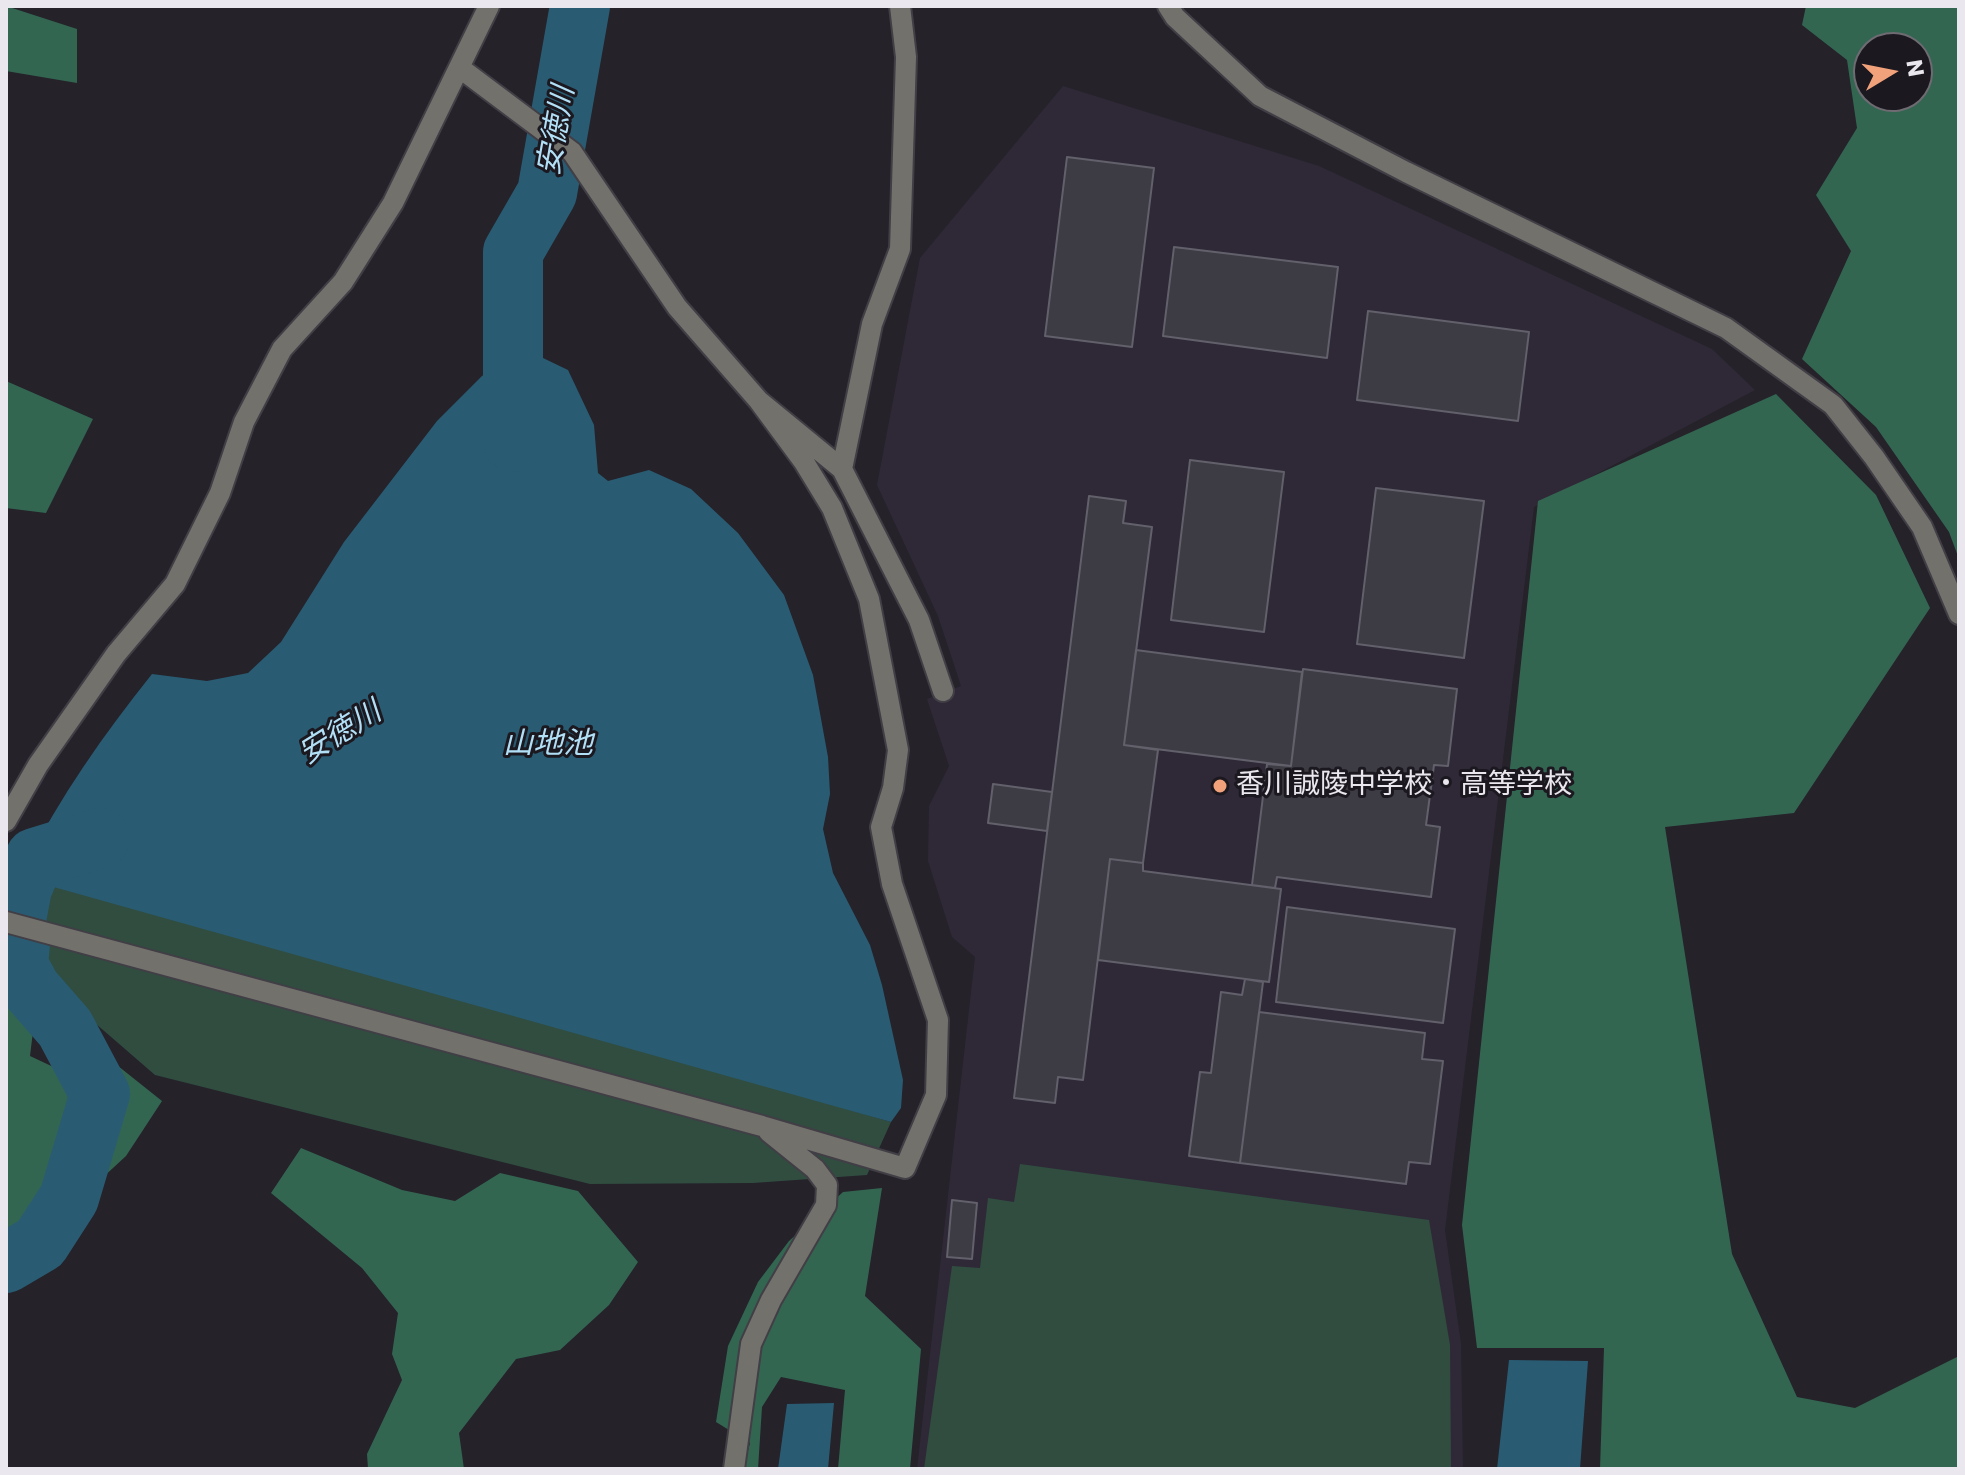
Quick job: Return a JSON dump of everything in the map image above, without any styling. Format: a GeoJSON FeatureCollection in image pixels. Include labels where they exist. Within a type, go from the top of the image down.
{"type":"FeatureCollection","features":[{"type":"Feature","properties":{"kind":"street"},"geometry":{"type":"LineString","coordinates":[[6,821],[38,765],[116,654],[175,584],[220,493],[244,422],[282,349],[343,282],[393,203],[489,6]]}},
{"type":"Feature","properties":{"kind":"street"},"geometry":{"type":"LineString","coordinates":[[842,469],[872,324],[900,249],[906,57],[900,6]]}},
{"type":"Feature","properties":{"kind":"street"},"geometry":{"type":"LineString","coordinates":[[1168,6],[1175,17],[1260,96],[1406,172],[1726,328],[1833,405],[1874,457],[1922,527],[1959,614]]}},
{"type":"Feature","properties":{"kind":"street"},"geometry":{"type":"LineString","coordinates":[[6,922],[762,1126],[905,1168],[936,1095],[938,1020],[892,884],[881,827],[893,788],[898,750],[869,599],[832,508],[804,462],[759,401],[677,307],[572,152],[460,68]]}},
{"type":"Feature","properties":{"kind":"street"},"geometry":{"type":"LineString","coordinates":[[759,401],[842,469],[919,620],[943,691]]}},
{"type":"Feature","properties":{"kind":"street"},"geometry":{"type":"LineString","coordinates":[[734,1469],[751,1344],[771,1300],[826,1205],[827,1185],[815,1169],[762,1126]]}},
{"type":"Feature","properties":{"kind":"shaded area","name":"香川誠陵中学校・高等学校"},"geometry":{"type":"Polygon","coordinates":[[[1063,86],[1319,166],[1712,349],[1755,390],[1534,507],[1445,1230],[1461,1344],[1463,1469],[917,1469],[975,957],[952,937],[928,861],[929,806],[949,766],[927,699],[961,686],[938,616],[877,485],[920,258],[1063,86]]]}},
{"type":"Feature","properties":{"kind":"green space"},"geometry":{"type":"Polygon","coordinates":[[[6,6],[77,29],[77,83],[6,71],[6,6]]]}},
{"type":"Feature","properties":{"kind":"green space"},"geometry":{"type":"Polygon","coordinates":[[[1806,6],[1959,6],[1959,559],[1949,532],[1876,427],[1802,359],[1851,251],[1816,195],[1857,128],[1855,112],[1933,112],[1933,32],[1853,32],[1853,101],[1847,60],[1802,25],[1806,6]]]}},
{"type":"Feature","properties":{"kind":"green space"},"geometry":{"type":"Polygon","coordinates":[[[6,381],[93,419],[46,513],[6,508],[6,381]]]}},
{"type":"Feature","properties":{"kind":"green space"},"geometry":{"type":"Polygon","coordinates":[[[1776,394],[1876,495],[1930,608],[1794,813],[1665,827],[1732,1254],[1797,1397],[1855,1408],[1959,1356],[1959,1469],[1600,1469],[1604,1348],[1477,1348],[1462,1225],[1538,501],[1776,394]]]}},
{"type":"Feature","properties":{"kind":"green space"},"geometry":{"type":"Polygon","coordinates":[[[25,865],[891,1122],[867,1175],[753,1183],[590,1184],[155,1075],[6,946],[6,927],[25,865]]]}},
{"type":"Feature","properties":{"kind":"green space"},"geometry":{"type":"Polygon","coordinates":[[[6,967],[35,1015],[30,1056],[62,1071],[98,1050],[162,1101],[126,1156],[48,1228],[6,1240],[6,967]]]}},
{"type":"Feature","properties":{"kind":"green space"},"geometry":{"type":"Polygon","coordinates":[[[301,1148],[402,1190],[455,1201],[500,1173],[578,1191],[638,1262],[609,1305],[560,1350],[516,1359],[459,1433],[464,1469],[368,1469],[367,1454],[402,1380],[392,1354],[398,1313],[362,1268],[271,1193],[301,1148]]]}},
{"type":"Feature","properties":{"kind":"green space"},"geometry":{"type":"Polygon","coordinates":[[[1020,1164],[1429,1220],[1450,1345],[1451,1469],[924,1469],[952,1266],[980,1268],[988,1198],[1014,1202],[1020,1164]]]}},
{"type":"Feature","properties":{"kind":"green space"},"geometry":{"type":"Polygon","coordinates":[[[882,1188],[865,1296],[921,1349],[910,1469],[838,1469],[845,1390],[781,1377],[762,1407],[758,1469],[743,1469],[750,1443],[716,1422],[728,1346],[758,1282],[789,1241],[843,1192],[882,1188]]]}},
{"type":"Feature","properties":{"kind":"water","name":"山地池"},"geometry":{"type":"Polygon","coordinates":[[[543,358],[568,370],[594,425],[598,473],[608,481],[649,470],[691,489],[738,533],[784,595],[813,675],[828,757],[830,794],[823,829],[833,873],[870,945],[903,1080],[901,1108],[891,1122],[43,884],[25,865],[84,766],[152,674],[207,681],[248,673],[281,642],[344,542],[437,421],[482,376],[506,361],[543,358]]]}},
{"type":"Feature","properties":{"kind":"water"},"geometry":{"type":"Polygon","coordinates":[[[1509,1360],[1588,1361],[1580,1469],[1497,1469],[1509,1360]]]}},
{"type":"Feature","properties":{"kind":"water"},"geometry":{"type":"Polygon","coordinates":[[[834,1403],[828,1469],[778,1469],[787,1404],[834,1403]]]}},
{"type":"Feature","properties":{"kind":"building"},"geometry":{"type":"Polygon","coordinates":[[[1067,157],[1154,168],[1132,347],[1045,336],[1067,157]]]}},
{"type":"Feature","properties":{"kind":"building"},"geometry":{"type":"Polygon","coordinates":[[[1174,247],[1338,267],[1327,358],[1163,336],[1174,247]]]}},
{"type":"Feature","properties":{"kind":"building"},"geometry":{"type":"Polygon","coordinates":[[[1368,311],[1529,332],[1518,421],[1357,400],[1368,311]]]}},
{"type":"Feature","properties":{"kind":"building"},"geometry":{"type":"Polygon","coordinates":[[[1190,460],[1284,472],[1264,632],[1171,620],[1190,460]]]}},
{"type":"Feature","properties":{"kind":"building"},"geometry":{"type":"Polygon","coordinates":[[[1376,488],[1484,501],[1464,658],[1357,644],[1376,488]]]}},
{"type":"Feature","properties":{"kind":"building"},"geometry":{"type":"Polygon","coordinates":[[[1089,496],[1126,501],[1123,523],[1152,527],[1124,745],[1158,750],[1143,863],[1110,859],[1083,1080],[1058,1077],[1055,1103],[1014,1098],[1089,496]]]}},
{"type":"Feature","properties":{"kind":"building"},"geometry":{"type":"Polygon","coordinates":[[[1136,650],[1302,672],[1291,766],[1124,745],[1136,650]]]}},
{"type":"Feature","properties":{"kind":"building"},"geometry":{"type":"Polygon","coordinates":[[[1303,669],[1457,689],[1448,766],[1434,765],[1426,825],[1440,827],[1431,897],[1277,877],[1275,888],[1252,885],[1267,764],[1291,766],[1303,669]]]}},
{"type":"Feature","properties":{"kind":"building"},"geometry":{"type":"Polygon","coordinates":[[[993,784],[1052,792],[1047,831],[988,823],[993,784]]]}},
{"type":"Feature","properties":{"kind":"building"},"geometry":{"type":"Polygon","coordinates":[[[1110,859],[1143,863],[1143,871],[1281,889],[1269,982],[1098,960],[1110,859]]]}},
{"type":"Feature","properties":{"kind":"building"},"geometry":{"type":"Polygon","coordinates":[[[1287,907],[1455,929],[1443,1023],[1276,1002],[1287,907]]]}},
{"type":"Feature","properties":{"kind":"building"},"geometry":{"type":"Polygon","coordinates":[[[1245,979],[1263,982],[1240,1163],[1189,1156],[1200,1072],[1211,1073],[1221,992],[1242,995],[1245,979]]]}},
{"type":"Feature","properties":{"kind":"building"},"geometry":{"type":"Polygon","coordinates":[[[1259,1012],[1425,1033],[1422,1059],[1443,1061],[1430,1164],[1409,1162],[1406,1184],[1240,1163],[1259,1012]]]}},
{"type":"Feature","properties":{"kind":"building"},"geometry":{"type":"Polygon","coordinates":[[[952,1200],[977,1203],[972,1259],[947,1257],[952,1200]]]}},
{"type":"Feature","properties":{"kind":"waterway","name":"安徳川"},"geometry":{"type":"LineString","coordinates":[[513,442],[513,252],[547,193],[580,6]]}},
{"type":"Feature","properties":{"kind":"waterway","name":"安徳川"},"geometry":{"type":"LineString","coordinates":[[6,1263],[40,1243],[69,1198],[100,1094],[65,1028],[31,989],[18,965],[20,944],[16,920],[22,888],[35,858],[100,838]]}},
{"type":"Feature","properties":{"kind":"place","name":"香川誠陵中学校・高等学校"},"geometry":{"type":"Point","coordinates":[1220,786]}}]}
